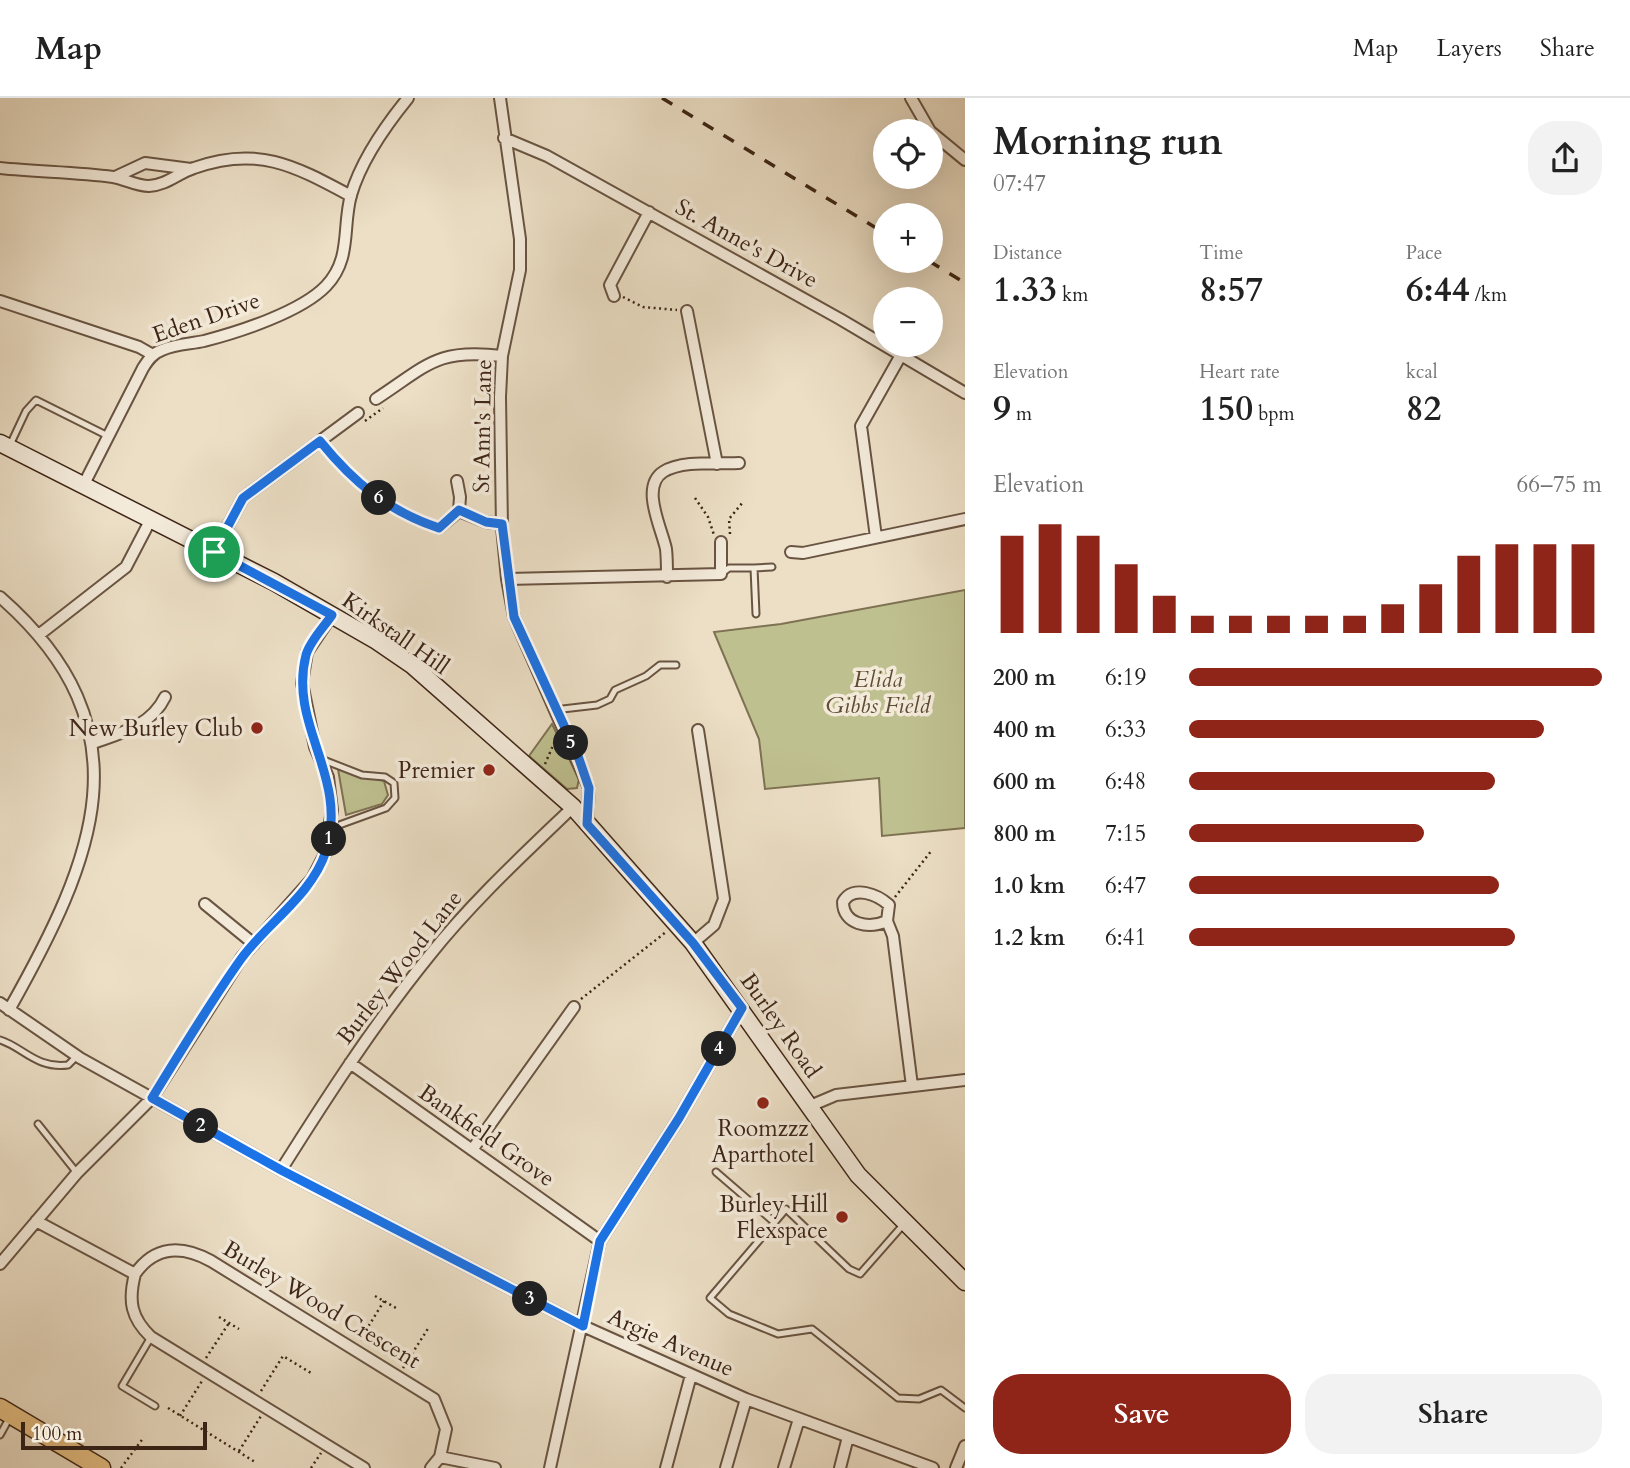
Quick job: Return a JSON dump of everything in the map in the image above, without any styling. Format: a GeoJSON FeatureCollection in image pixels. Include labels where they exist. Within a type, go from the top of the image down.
{"type":"FeatureCollection","features":[{"type":"Feature","properties":{"kind":"main road"},"geometry":{"type":"LineString","coordinates":[[6,1411],[101,1468]]}},
{"type":"Feature","properties":{"kind":"street","name":"Eden Drive"},"geometry":{"type":"LineString","coordinates":[[84,484],[153,355],[169,347],[239,330],[295,306],[325,288],[345,253],[351,196],[383,133],[408,98]]}},
{"type":"Feature","properties":{"kind":"street","name":"St Ann's Lane"},"geometry":{"type":"LineString","coordinates":[[500,98],[520,252],[520,270],[502,356],[502,524],[508,579],[514,617],[589,788],[587,824]]}},
{"type":"Feature","properties":{"kind":"street"},"geometry":{"type":"LineString","coordinates":[[911,98],[923,119]]}},
{"type":"Feature","properties":{"kind":"street","name":"St. Anne's Drive"},"geometry":{"type":"LineString","coordinates":[[504,138],[547,156],[873,339]]}},
{"type":"Feature","properties":{"kind":"street"},"geometry":{"type":"LineString","coordinates":[[943,142],[965,160]]}},
{"type":"Feature","properties":{"kind":"street"},"geometry":{"type":"LineString","coordinates":[[0,168],[115,177],[150,186],[167,182],[191,169],[245,157],[276,160],[301,169],[351,196]]}},
{"type":"Feature","properties":{"kind":"street"},"geometry":{"type":"LineString","coordinates":[[115,177],[145,163],[191,169]]}},
{"type":"Feature","properties":{"kind":"street"},"geometry":{"type":"LineString","coordinates":[[614,296],[610,285],[649,212]]}},
{"type":"Feature","properties":{"kind":"street"},"geometry":{"type":"LineString","coordinates":[[0,301],[139,347],[153,355]]}},
{"type":"Feature","properties":{"kind":"street"},"geometry":{"type":"LineString","coordinates":[[687,311],[717,464]]}},
{"type":"Feature","properties":{"kind":"street"},"geometry":{"type":"LineString","coordinates":[[376,398],[436,359],[450,353],[502,356]]}},
{"type":"Feature","properties":{"kind":"street"},"geometry":{"type":"LineString","coordinates":[[876,537],[860,426],[900,357]]}},
{"type":"Feature","properties":{"kind":"street","name":"St. Anne's Drive"},"geometry":{"type":"LineString","coordinates":[[904,357],[965,393]]}},
{"type":"Feature","properties":{"kind":"street"},"geometry":{"type":"LineString","coordinates":[[214,552],[243,498],[358,413]]}},
{"type":"Feature","properties":{"kind":"street","name":"Kirkstall Hill"},"geometry":{"type":"LineString","coordinates":[[4,445],[84,484],[332,615],[413,666],[559,793]]}},
{"type":"Feature","properties":{"kind":"street"},"geometry":{"type":"LineString","coordinates":[[667,577],[666,550],[653,501],[654,483],[662,472],[677,467],[739,463]]}},
{"type":"Feature","properties":{"kind":"street"},"geometry":{"type":"LineString","coordinates":[[457,481],[459,510]]}},
{"type":"Feature","properties":{"kind":"street"},"geometry":{"type":"LineString","coordinates":[[459,510],[486,522],[502,524]]}},
{"type":"Feature","properties":{"kind":"street"},"geometry":{"type":"LineString","coordinates":[[439,528],[459,510]]}},
{"type":"Feature","properties":{"kind":"street"},"geometry":{"type":"LineString","coordinates":[[40,634],[126,567],[151,519]]}},
{"type":"Feature","properties":{"kind":"street"},"geometry":{"type":"LineString","coordinates":[[791,552],[803,553],[965,519]]}},
{"type":"Feature","properties":{"kind":"street"},"geometry":{"type":"LineString","coordinates":[[508,579],[721,574],[721,542]]}},
{"type":"Feature","properties":{"kind":"street"},"geometry":{"type":"LineString","coordinates":[[0,597],[40,634],[76,690],[93,743],[94,801],[84,843],[44,944],[5,1007]]}},
{"type":"Feature","properties":{"kind":"street"},"geometry":{"type":"LineString","coordinates":[[0,1264],[77,1173],[152,1098],[242,957],[312,879],[325,853],[331,828],[328,777],[312,735],[302,683],[307,652],[332,615]]}},
{"type":"Feature","properties":{"kind":"street"},"geometry":{"type":"LineString","coordinates":[[93,743],[137,727],[157,712],[165,697]]}},
{"type":"Feature","properties":{"kind":"street"},"geometry":{"type":"LineString","coordinates":[[693,943],[714,925],[724,899],[698,730]]}},
{"type":"Feature","properties":{"kind":"street","name":"Burley Road"},"geometry":{"type":"LineString","coordinates":[[559,793],[693,943],[742,1008],[858,1175],[965,1282]]}},
{"type":"Feature","properties":{"kind":"street","name":"Burley Wood Lane"},"geometry":{"type":"LineString","coordinates":[[281,1170],[350,1063],[428,956],[484,892],[573,807]]}},
{"type":"Feature","properties":{"kind":"street"},"geometry":{"type":"LineString","coordinates":[[887,921],[864,925],[851,920],[843,909],[846,896],[862,893],[880,897],[889,905],[887,921],[893,936],[912,1086]]}},
{"type":"Feature","properties":{"kind":"street"},"geometry":{"type":"LineString","coordinates":[[205,904],[254,944]]}},
{"type":"Feature","properties":{"kind":"street","name":"Argie Avenue"},"geometry":{"type":"LineString","coordinates":[[5,1007],[77,1056],[281,1170],[583,1326],[746,1399],[933,1468]]}},
{"type":"Feature","properties":{"kind":"street"},"geometry":{"type":"LineString","coordinates":[[472,1150],[574,1007]]}},
{"type":"Feature","properties":{"kind":"street"},"geometry":{"type":"LineString","coordinates":[[550,1468],[600,1241],[679,1118],[742,1008]]}},
{"type":"Feature","properties":{"kind":"street","name":"Bankfield Grove"},"geometry":{"type":"LineString","coordinates":[[350,1063],[600,1241]]}},
{"type":"Feature","properties":{"kind":"street"},"geometry":{"type":"LineString","coordinates":[[810,1107],[836,1095],[965,1080]]}},
{"type":"Feature","properties":{"kind":"street"},"geometry":{"type":"LineString","coordinates":[[36,1221],[135,1274],[131,1307],[134,1317],[151,1337],[364,1468]]}},
{"type":"Feature","properties":{"kind":"street","name":"Burley Wood Crescent"},"geometry":{"type":"LineString","coordinates":[[135,1274],[142,1264],[164,1250],[191,1250],[355,1348],[434,1399],[442,1413],[446,1429],[440,1457]]}},
{"type":"Feature","properties":{"kind":"street"},"geometry":{"type":"LineString","coordinates":[[666,1468],[691,1375]]}},
{"type":"Feature","properties":{"kind":"street"},"geometry":{"type":"LineString","coordinates":[[726,1468],[746,1399]]}},
{"type":"Feature","properties":{"kind":"street"},"geometry":{"type":"LineString","coordinates":[[784,1468],[799,1419]]}},
{"type":"Feature","properties":{"kind":"street"},"geometry":{"type":"LineString","coordinates":[[840,1468],[848,1437]]}},
{"type":"Feature","properties":{"kind":"street"},"geometry":{"type":"LineString","coordinates":[[956,1468],[965,1446]]}},
{"type":"Feature","properties":{"kind":"street"},"geometry":{"type":"LineString","coordinates":[[897,1468],[901,1455]]}},
{"type":"Feature","properties":{"kind":"street"},"geometry":{"type":"LineString","coordinates":[[431,1468],[440,1457],[495,1468]]}},
{"type":"Feature","properties":{"kind":"lane"},"geometry":{"type":"LineString","coordinates":[[4,445],[36,400],[108,436]]}},
{"type":"Feature","properties":{"kind":"lane"},"geometry":{"type":"LineString","coordinates":[[754,568],[755,614]]}},
{"type":"Feature","properties":{"kind":"lane"},"geometry":{"type":"LineString","coordinates":[[721,574],[729,569],[772,568]]}},
{"type":"Feature","properties":{"kind":"lane"},"geometry":{"type":"LineString","coordinates":[[554,710],[597,705],[610,699],[615,690],[646,676],[660,665],[676,665]]}},
{"type":"Feature","properties":{"kind":"lane"},"geometry":{"type":"LineString","coordinates":[[321,759],[362,775],[385,776],[394,783],[395,798],[386,808],[331,828]]}},
{"type":"Feature","properties":{"kind":"lane"},"geometry":{"type":"LineString","coordinates":[[0,1040],[29,1058],[54,1065],[68,1065],[77,1056]]}},
{"type":"Feature","properties":{"kind":"lane"},"geometry":{"type":"LineString","coordinates":[[38,1124],[77,1173]]}},
{"type":"Feature","properties":{"kind":"lane"},"geometry":{"type":"LineString","coordinates":[[716,1172],[774,1222]]}},
{"type":"Feature","properties":{"kind":"lane"},"geometry":{"type":"LineString","coordinates":[[905,1222],[860,1274],[849,1269],[786,1209],[710,1298],[729,1314],[778,1334],[812,1329],[898,1398],[919,1399],[942,1390],[965,1408]]}},
{"type":"Feature","properties":{"kind":"lane"},"geometry":{"type":"LineString","coordinates":[[151,1337],[122,1386],[155,1406]]}},
{"type":"Feature","properties":{"kind":"lane"},"geometry":{"type":"LineString","coordinates":[[0,1435],[6,1411]]}},
{"type":"Feature","properties":{"kind":"path"},"geometry":{"type":"LineString","coordinates":[[614,296],[624,297],[643,307],[687,311]]}},
{"type":"Feature","properties":{"kind":"path"},"geometry":{"type":"LineString","coordinates":[[358,413],[366,422],[384,409],[376,398]]}},
{"type":"Feature","properties":{"kind":"path"},"geometry":{"type":"LineString","coordinates":[[320,441],[349,476],[408,518],[439,528]]}},
{"type":"Feature","properties":{"kind":"path"},"geometry":{"type":"LineString","coordinates":[[695,498],[721,542],[731,542],[729,519],[743,502]]}},
{"type":"Feature","properties":{"kind":"path"},"geometry":{"type":"LineString","coordinates":[[537,775],[552,751],[556,731],[562,726]]}},
{"type":"Feature","properties":{"kind":"path"},"geometry":{"type":"LineString","coordinates":[[889,905],[908,877],[932,850]]}},
{"type":"Feature","properties":{"kind":"path"},"geometry":{"type":"LineString","coordinates":[[574,1007],[586,993],[676,924]]}},
{"type":"Feature","properties":{"kind":"path"},"geometry":{"type":"LineString","coordinates":[[375,1296],[396,1308]]}},
{"type":"Feature","properties":{"kind":"path"},"geometry":{"type":"LineString","coordinates":[[355,1348],[384,1301]]}},
{"type":"Feature","properties":{"kind":"path"},"geometry":{"type":"LineString","coordinates":[[219,1317],[239,1329]]}},
{"type":"Feature","properties":{"kind":"path"},"geometry":{"type":"LineString","coordinates":[[180,1416],[229,1323]]}},
{"type":"Feature","properties":{"kind":"path"},"geometry":{"type":"LineString","coordinates":[[399,1375],[429,1327]]}},
{"type":"Feature","properties":{"kind":"path"},"geometry":{"type":"LineString","coordinates":[[255,1401],[283,1356],[311,1373]]}},
{"type":"Feature","properties":{"kind":"path"},"geometry":{"type":"LineString","coordinates":[[168,1408],[255,1461]]}},
{"type":"Feature","properties":{"kind":"path"},"geometry":{"type":"LineString","coordinates":[[239,1451],[266,1408]]}},
{"type":"Feature","properties":{"kind":"path"},"geometry":{"type":"LineString","coordinates":[[121,1468],[144,1437]]}},
{"type":"Feature","properties":{"kind":"path"},"geometry":{"type":"LineString","coordinates":[[311,1468],[326,1445]]}},
{"type":"Feature","properties":{"kind":"green space","name":"Elida Gibbs Field"},"geometry":{"type":"Polygon","coordinates":[[[965,590],[965,828],[882,836],[879,778],[765,789],[759,739],[714,632],[781,624],[965,590]]]}},
{"type":"Feature","properties":{"kind":"green space"},"geometry":{"type":"Polygon","coordinates":[[[552,724],[579,779],[577,788],[567,789],[529,756],[552,724]]]}},
{"type":"Feature","properties":{"kind":"green space"},"geometry":{"type":"Polygon","coordinates":[[[338,769],[384,781],[388,795],[382,804],[346,815],[338,769]]]}},
{"type":"Feature","properties":{"kind":"railway"},"geometry":{"type":"LineString","coordinates":[[662,98],[873,226]]}},
{"type":"Feature","properties":{"kind":"railway"},"geometry":{"type":"LineString","coordinates":[[943,270],[965,283]]}},
{"type":"Feature","properties":{"kind":"place","name":"New Burley Club"},"geometry":{"type":"Point","coordinates":[257,728]}},
{"type":"Feature","properties":{"kind":"place","name":"Premier"},"geometry":{"type":"Point","coordinates":[489,770]}},
{"type":"Feature","properties":{"kind":"place","name":"Roomzzz Aparthotel"},"geometry":{"type":"Point","coordinates":[763,1103]}},
{"type":"Feature","properties":{"kind":"place","name":"Burley Hill Flexspace"},"geometry":{"type":"Point","coordinates":[842,1217]}},
{"type":"Feature","properties":{"kind":"route"},"geometry":{"type":"LineString","coordinates":[[320,441],[349,476],[408,518],[439,528],[459,510],[486,522],[502,524],[514,617],[554,710],[578,756],[589,788],[587,824],[693,943],[742,1008],[679,1118],[600,1241],[583,1326],[416,1242],[152,1098],[242,957],[312,879],[325,853],[331,828],[328,777],[315,747],[302,683],[307,652],[332,615],[214,552],[243,498],[320,441]]}}]}
